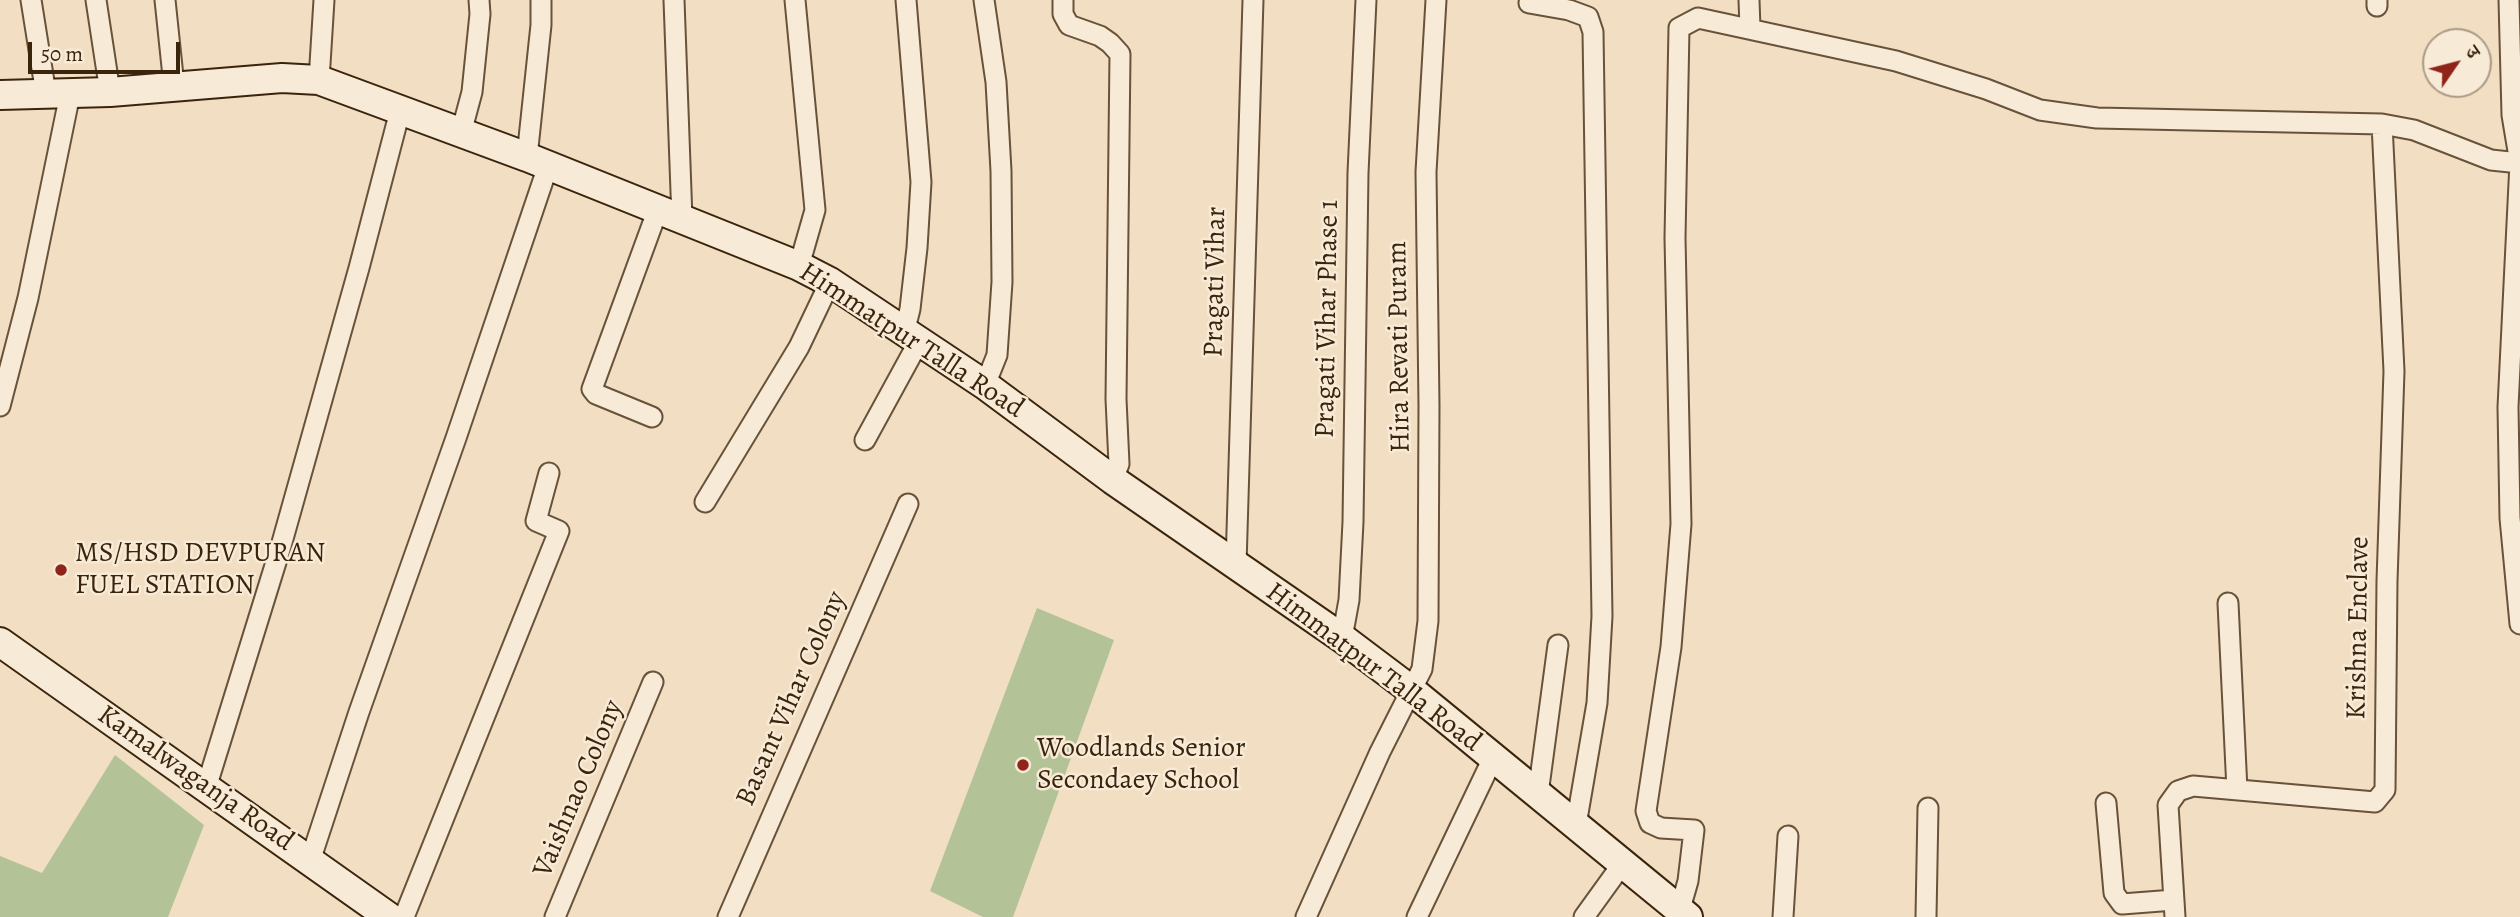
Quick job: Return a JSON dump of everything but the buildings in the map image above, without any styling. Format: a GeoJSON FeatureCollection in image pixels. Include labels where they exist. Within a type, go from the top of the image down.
{"type":"FeatureCollection","features":[{"type":"Feature","properties":{"kind":"street"},"geometry":{"type":"LineString","coordinates":[[0,406],[28,298],[58,94],[30,0]]}},
{"type":"Feature","properties":{"kind":"street"},"geometry":{"type":"LineString","coordinates":[[96,0],[110,92]]}},
{"type":"Feature","properties":{"kind":"street"},"geometry":{"type":"LineString","coordinates":[[165,0],[174,86]]}},
{"type":"Feature","properties":{"kind":"street"},"geometry":{"type":"LineString","coordinates":[[318,80],[324,0]]}},
{"type":"Feature","properties":{"kind":"street"},"geometry":{"type":"LineString","coordinates":[[461,133],[472,92],[479,0]]}},
{"type":"Feature","properties":{"kind":"street"},"geometry":{"type":"LineString","coordinates":[[310,861],[359,712],[456,438],[538,161],[541,0]]}},
{"type":"Feature","properties":{"kind":"street"},"geometry":{"type":"LineString","coordinates":[[652,417],[596,394],[592,389],[670,214],[674,0]]}},
{"type":"Feature","properties":{"kind":"street"},"geometry":{"type":"LineString","coordinates":[[795,0],[815,210],[799,266]]}},
{"type":"Feature","properties":{"kind":"street"},"geometry":{"type":"LineString","coordinates":[[866,440],[911,338],[910,309],[921,182],[906,0]]}},
{"type":"Feature","properties":{"kind":"street"},"geometry":{"type":"LineString","coordinates":[[984,0],[996,82],[1002,255],[997,355],[985,385]]}},
{"type":"Feature","properties":{"kind":"street"},"geometry":{"type":"LineString","coordinates":[[1063,0],[1063,14],[1069,25],[1100,36],[1121,54],[1116,399],[1119,464],[1113,480]]}},
{"type":"Feature","properties":{"kind":"street","name":"Pragati Vihar"},"geometry":{"type":"LineString","coordinates":[[1236,565],[1252,0]]}},
{"type":"Feature","properties":{"kind":"street","name":"Pragati Vihar Phase 1"},"geometry":{"type":"LineString","coordinates":[[1342,638],[1349,600],[1353,522],[1358,173],[1366,0]]}},
{"type":"Feature","properties":{"kind":"street","name":"Hira Revati Puram"},"geometry":{"type":"LineString","coordinates":[[1306,917],[1380,752],[1422,669],[1428,621],[1426,172],[1436,0]]}},
{"type":"Feature","properties":{"kind":"street"},"geometry":{"type":"LineString","coordinates":[[1749,0],[1750,28]]}},
{"type":"Feature","properties":{"kind":"street"},"geometry":{"type":"LineString","coordinates":[[2509,0],[2512,115],[2520,163],[2508,407],[2510,517],[2520,624]]}},
{"type":"Feature","properties":{"kind":"street"},"geometry":{"type":"LineString","coordinates":[[1529,3],[1569,9],[1588,17],[1593,32],[1602,616],[1597,703],[1576,825]]}},
{"type":"Feature","properties":{"kind":"street"},"geometry":{"type":"LineString","coordinates":[[1684,913],[1694,830],[1661,828],[1650,823],[1646,811],[1671,647],[1681,524],[1675,238],[1679,28],[1698,18],[1896,61],[1986,89],[2040,110],[2109,118],[2382,124],[2414,130],[2491,160],[2520,163]]}},
{"type":"Feature","properties":{"kind":"street","name":"Himmatpur Talla Road"},"geometry":{"type":"LineString","coordinates":[[0,96],[110,92],[282,78],[318,80],[538,161],[799,266],[830,282],[985,385],[1113,480],[1342,638],[1411,690],[1684,913]]}},
{"type":"Feature","properties":{"kind":"street"},"geometry":{"type":"LineString","coordinates":[[206,788],[281,546],[400,111]]}},
{"type":"Feature","properties":{"kind":"street","name":"Krishna Enclave"},"geometry":{"type":"LineString","coordinates":[[2174,909],[2168,805],[2178,791],[2193,786],[2375,802],[2385,790],[2387,581],[2394,371],[2382,124]]}},
{"type":"Feature","properties":{"kind":"street"},"geometry":{"type":"LineString","coordinates":[[705,502],[799,347],[830,282]]}},
{"type":"Feature","properties":{"kind":"street"},"geometry":{"type":"LineString","coordinates":[[404,917],[559,531],[536,521],[549,473]]}},
{"type":"Feature","properties":{"kind":"street","name":"Basant Vihar Colony"},"geometry":{"type":"LineString","coordinates":[[728,917],[908,504]]}},
{"type":"Feature","properties":{"kind":"street"},"geometry":{"type":"LineString","coordinates":[[2228,603],[2236,790]]}},
{"type":"Feature","properties":{"kind":"street","name":"Kamalwaganja Road"},"geometry":{"type":"LineString","coordinates":[[0,642],[389,917]]}},
{"type":"Feature","properties":{"kind":"street"},"geometry":{"type":"LineString","coordinates":[[1538,794],[1558,645]]}},
{"type":"Feature","properties":{"kind":"street","name":"Vaishnao Colony"},"geometry":{"type":"LineString","coordinates":[[555,917],[653,682]]}},
{"type":"Feature","properties":{"kind":"street"},"geometry":{"type":"LineString","coordinates":[[1417,917],[1493,758]]}},
{"type":"Feature","properties":{"kind":"street"},"geometry":{"type":"LineString","coordinates":[[2106,803],[2113,892],[2122,904],[2174,909]]}},
{"type":"Feature","properties":{"kind":"street"},"geometry":{"type":"LineString","coordinates":[[1926,917],[1928,808]]}},
{"type":"Feature","properties":{"kind":"street"},"geometry":{"type":"LineString","coordinates":[[1783,917],[1788,836]]}},
{"type":"Feature","properties":{"kind":"street"},"geometry":{"type":"LineString","coordinates":[[1584,917],[1623,863]]}},
{"type":"Feature","properties":{"kind":"green space"},"geometry":{"type":"Polygon","coordinates":[[[1037,608],[1114,640],[1013,917],[983,917],[930,891],[1037,608]]]}},
{"type":"Feature","properties":{"kind":"green space"},"geometry":{"type":"Polygon","coordinates":[[[115,755],[204,825],[168,917],[0,917],[0,856],[42,873],[115,755]]]}},
{"type":"Feature","properties":{"kind":"place","name":"MS/HSD DEVPURAN FUEL STATION"},"geometry":{"type":"Point","coordinates":[61,570]}},
{"type":"Feature","properties":{"kind":"place","name":"Woodlands Senior Secondaey School"},"geometry":{"type":"Point","coordinates":[1023,765]}}]}
